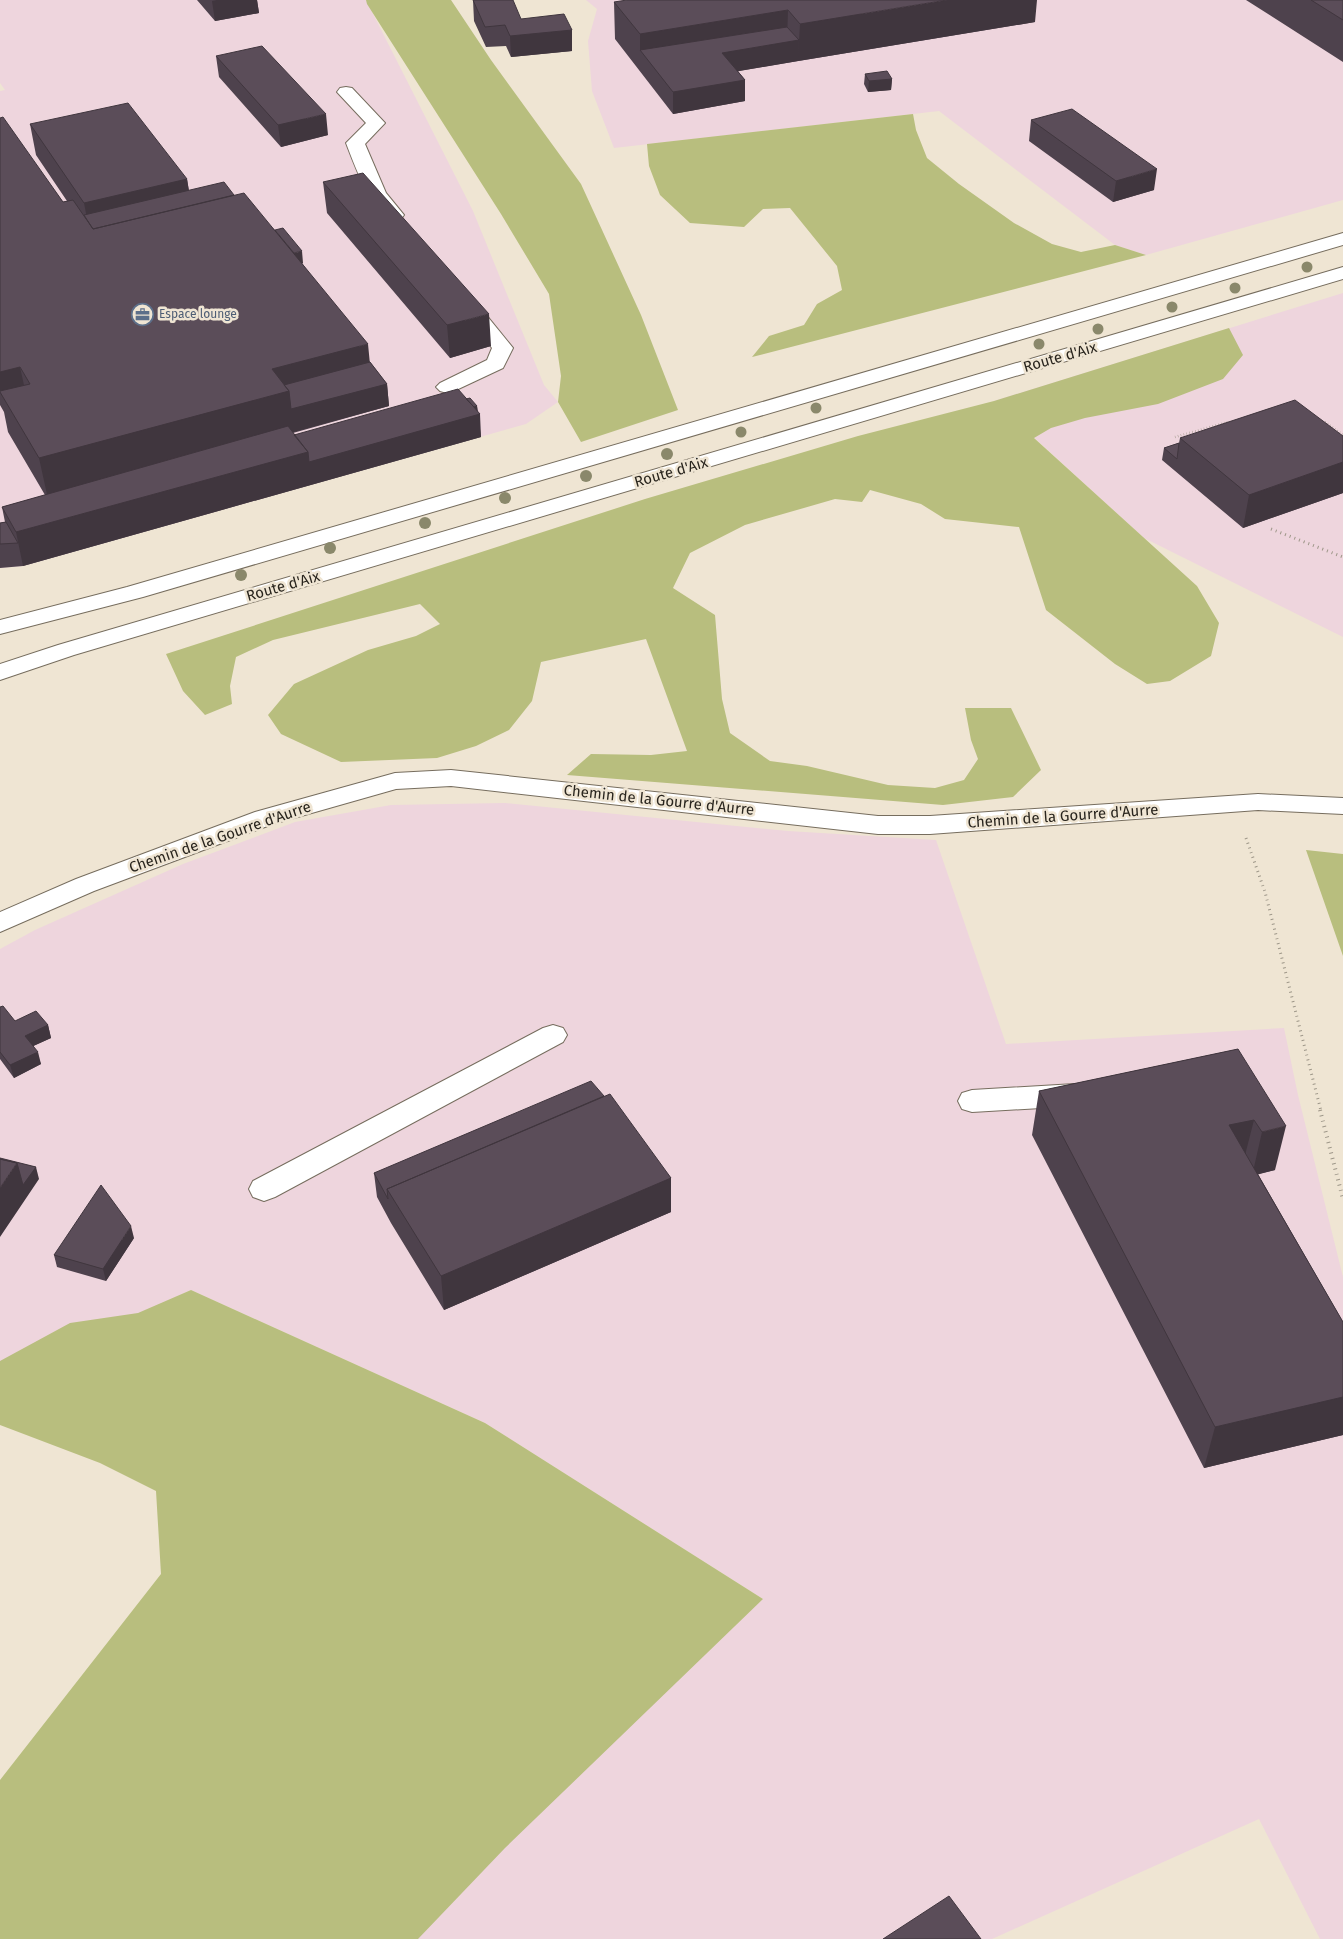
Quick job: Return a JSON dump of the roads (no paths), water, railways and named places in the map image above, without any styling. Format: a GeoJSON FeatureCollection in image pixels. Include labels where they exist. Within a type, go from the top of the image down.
{"type":"FeatureCollection","features":[{"type":"Feature","properties":{"kind":"main road"},"geometry":{"type":"LineString","coordinates":[[346,92],[376,122],[355,143],[377,194],[408,233]]}},
{"type":"Feature","properties":{"kind":"main road"},"geometry":{"type":"LineString","coordinates":[[0,627],[144,589],[1343,239]]}},
{"type":"Feature","properties":{"kind":"main road","name":"Route d'Aix"},"geometry":{"type":"LineString","coordinates":[[0,672],[66,650],[1343,273]]}},
{"type":"Feature","properties":{"kind":"main road"},"geometry":{"type":"LineString","coordinates":[[447,386],[496,364],[503,348],[452,286]]}},
{"type":"Feature","properties":{"kind":"main road","name":"Chemin de la Gourre d'Aurre"},"geometry":{"type":"LineString","coordinates":[[0,923],[85,885],[264,818],[395,781],[451,778],[878,825],[930,825],[1258,802],[1343,806]]}},
{"type":"Feature","properties":{"kind":"main road"},"geometry":{"type":"LineString","coordinates":[[264,1189],[553,1035]]}},
{"type":"Feature","properties":{"kind":"main road"},"geometry":{"type":"LineString","coordinates":[[972,1101],[1097,1094]]}},
{"type":"Feature","properties":{"kind":"place","name":"Espace lounge"},"geometry":{"type":"Point","coordinates":[143,314]}}]}
